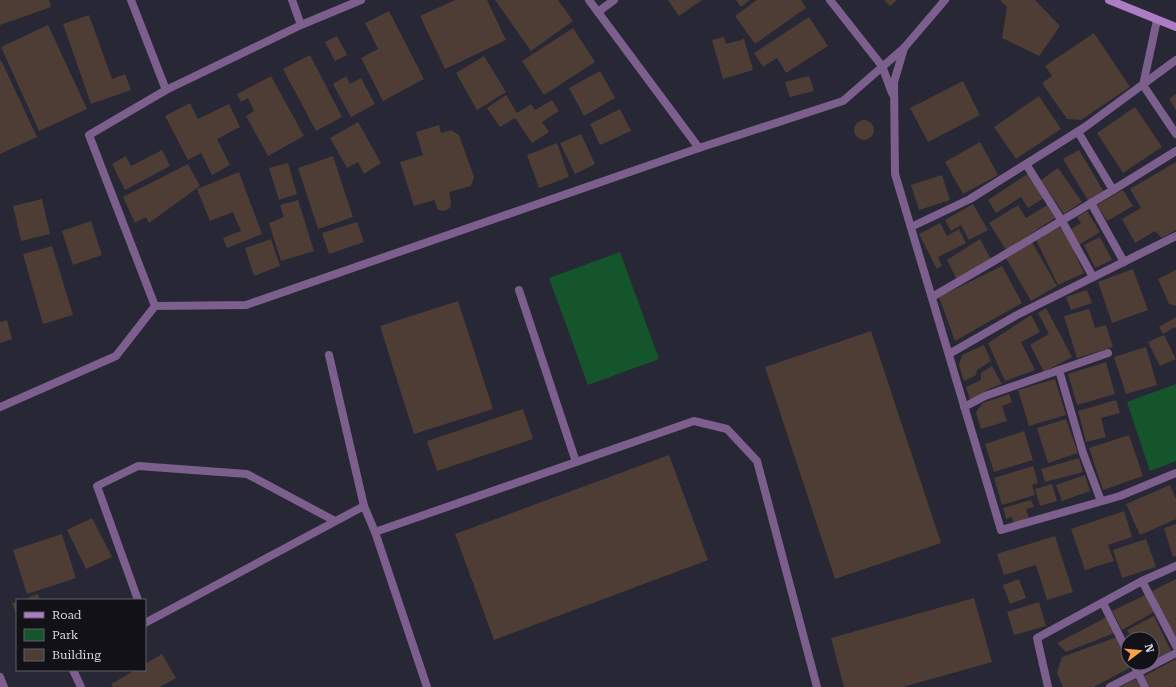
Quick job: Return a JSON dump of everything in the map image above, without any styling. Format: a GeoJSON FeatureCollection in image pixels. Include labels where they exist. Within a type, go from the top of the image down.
{"type":"FeatureCollection","features":[{"type":"Feature","properties":{"kind":"street"},"geometry":{"type":"LineString","coordinates":[[131,0],[166,90]]}},
{"type":"Feature","properties":{"kind":"street"},"geometry":{"type":"LineString","coordinates":[[292,0],[301,25]]}},
{"type":"Feature","properties":{"kind":"street"},"geometry":{"type":"LineString","coordinates":[[155,306],[89,135],[166,90],[301,25],[361,0]]}},
{"type":"Feature","properties":{"kind":"street"},"geometry":{"type":"LineString","coordinates":[[589,0],[699,148]]}},
{"type":"Feature","properties":{"kind":"street"},"geometry":{"type":"LineString","coordinates":[[598,12],[614,0]]}},
{"type":"Feature","properties":{"kind":"street"},"geometry":{"type":"LineString","coordinates":[[830,0],[882,66],[895,100]]}},
{"type":"Feature","properties":{"kind":"street"},"geometry":{"type":"LineString","coordinates":[[155,306],[246,305],[699,148],[843,101],[904,48],[945,0]]}},
{"type":"Feature","properties":{"kind":"street"},"geometry":{"type":"LineString","coordinates":[[1108,0],[1176,27]]}},
{"type":"Feature","properties":{"kind":"street"},"geometry":{"type":"LineString","coordinates":[[1157,20],[1143,85],[1176,134]]}},
{"type":"Feature","properties":{"kind":"street"},"geometry":{"type":"LineString","coordinates":[[904,48],[894,82],[896,174],[1001,530],[1120,496],[1176,473]]}},
{"type":"Feature","properties":{"kind":"street"},"geometry":{"type":"LineString","coordinates":[[911,227],[970,200],[1078,132],[1176,60]]}},
{"type":"Feature","properties":{"kind":"street"},"geometry":{"type":"LineString","coordinates":[[1078,132],[1113,190]]}},
{"type":"Feature","properties":{"kind":"street"},"geometry":{"type":"LineString","coordinates":[[932,297],[1062,221],[1176,151]]}},
{"type":"Feature","properties":{"kind":"street"},"geometry":{"type":"LineString","coordinates":[[1026,164],[1062,221],[1092,278]]}},
{"type":"Feature","properties":{"kind":"street"},"geometry":{"type":"LineString","coordinates":[[1091,203],[1124,262]]}},
{"type":"Feature","properties":{"kind":"street"},"geometry":{"type":"LineString","coordinates":[[949,354],[1017,315],[1176,236]]}},
{"type":"Feature","properties":{"kind":"street"},"geometry":{"type":"LineString","coordinates":[[519,290],[576,462]]}},
{"type":"Feature","properties":{"kind":"street"},"geometry":{"type":"LineString","coordinates":[[0,407],[116,356],[155,306]]}},
{"type":"Feature","properties":{"kind":"street"},"geometry":{"type":"LineString","coordinates":[[964,406],[985,396],[1108,353]]}},
{"type":"Feature","properties":{"kind":"street"},"geometry":{"type":"LineString","coordinates":[[329,355],[364,506],[375,532],[427,687]]}},
{"type":"Feature","properties":{"kind":"street"},"geometry":{"type":"LineString","coordinates":[[1059,370],[1083,453],[1101,501]]}},
{"type":"Feature","properties":{"kind":"street"},"geometry":{"type":"LineString","coordinates":[[375,532],[694,421],[727,429],[757,461],[818,687]]}},
{"type":"Feature","properties":{"kind":"street"},"geometry":{"type":"LineString","coordinates":[[138,599],[97,486],[138,466],[247,474],[335,521]]}},
{"type":"Feature","properties":{"kind":"street"},"geometry":{"type":"LineString","coordinates":[[146,621],[364,506]]}},
{"type":"Feature","properties":{"kind":"street"},"geometry":{"type":"LineString","coordinates":[[1048,687],[1037,638],[1142,581],[1176,566]]}},
{"type":"Feature","properties":{"kind":"street"},"geometry":{"type":"LineString","coordinates":[[1142,581],[1176,646]]}},
{"type":"Feature","properties":{"kind":"street"},"geometry":{"type":"LineString","coordinates":[[1103,603],[1120,637]]}},
{"type":"Feature","properties":{"kind":"street"},"geometry":{"type":"LineString","coordinates":[[1110,687],[1176,653]]}},
{"type":"Feature","properties":{"kind":"street"},"geometry":{"type":"LineString","coordinates":[[73,671],[81,687]]}},
{"type":"Feature","properties":{"kind":"street"},"geometry":{"type":"LineString","coordinates":[[1138,673],[1145,687]]}},
{"type":"Feature","properties":{"kind":"street"},"geometry":{"type":"LineString","coordinates":[[0,677],[4,687]]}},
{"type":"Feature","properties":{"kind":"green space"},"geometry":{"type":"Polygon","coordinates":[[[620,252],[659,359],[588,385],[549,278],[620,252]]]}},
{"type":"Feature","properties":{"kind":"green space"},"geometry":{"type":"Polygon","coordinates":[[[1176,384],[1176,461],[1150,471],[1127,402],[1176,384]]]}},
{"type":"Feature","properties":{"kind":"building"},"geometry":{"type":"Polygon","coordinates":[[[0,0],[49,0],[51,7],[0,25],[0,0]]]}},
{"type":"Feature","properties":{"kind":"building"},"geometry":{"type":"Polygon","coordinates":[[[455,0],[487,0],[506,40],[445,69],[420,16],[455,0]]]}},
{"type":"Feature","properties":{"kind":"building"},"geometry":{"type":"Polygon","coordinates":[[[495,0],[558,0],[573,21],[531,51],[495,0]]]}},
{"type":"Feature","properties":{"kind":"building"},"geometry":{"type":"Polygon","coordinates":[[[668,0],[702,0],[679,16],[668,0]]]}},
{"type":"Feature","properties":{"kind":"building"},"geometry":{"type":"Polygon","coordinates":[[[736,0],[750,0],[741,7],[736,0]]]}},
{"type":"Feature","properties":{"kind":"building"},"geometry":{"type":"Polygon","coordinates":[[[757,0],[801,0],[806,8],[755,44],[735,16],[757,0]]]}},
{"type":"Feature","properties":{"kind":"building"},"geometry":{"type":"Polygon","coordinates":[[[884,0],[897,0],[890,6],[884,0]]]}},
{"type":"Feature","properties":{"kind":"building"},"geometry":{"type":"Polygon","coordinates":[[[1000,0],[1035,0],[1060,26],[1039,56],[1002,38],[1007,7],[1000,0]]]}},
{"type":"Feature","properties":{"kind":"building"},"geometry":{"type":"Polygon","coordinates":[[[389,11],[424,79],[383,101],[361,58],[378,49],[365,23],[389,11]]]}},
{"type":"Feature","properties":{"kind":"building"},"geometry":{"type":"Polygon","coordinates":[[[89,15],[112,79],[125,74],[131,90],[91,104],[63,24],[89,15]]]}},
{"type":"Feature","properties":{"kind":"building"},"geometry":{"type":"Polygon","coordinates":[[[809,17],[828,46],[786,73],[777,58],[763,67],[754,53],[809,17]]]}},
{"type":"Feature","properties":{"kind":"building"},"geometry":{"type":"Polygon","coordinates":[[[48,25],[87,109],[39,131],[1,47],[48,25]]]}},
{"type":"Feature","properties":{"kind":"building"},"geometry":{"type":"Polygon","coordinates":[[[573,28],[595,62],[544,95],[522,61],[573,28]]]}},
{"type":"Feature","properties":{"kind":"building"},"geometry":{"type":"Polygon","coordinates":[[[1094,33],[1130,87],[1081,120],[1067,119],[1042,83],[1052,76],[1045,66],[1094,33]]]}},
{"type":"Feature","properties":{"kind":"building"},"geometry":{"type":"Polygon","coordinates":[[[337,36],[347,55],[335,61],[325,42],[337,36]]]}},
{"type":"Feature","properties":{"kind":"building"},"geometry":{"type":"Polygon","coordinates":[[[724,37],[726,44],[744,39],[753,70],[723,79],[712,40],[724,37]]]}},
{"type":"Feature","properties":{"kind":"building"},"geometry":{"type":"Polygon","coordinates":[[[310,55],[342,117],[316,131],[283,69],[310,55]]]}},
{"type":"Feature","properties":{"kind":"building"},"geometry":{"type":"Polygon","coordinates":[[[484,56],[506,92],[477,110],[456,73],[484,56]]]}},
{"type":"Feature","properties":{"kind":"building"},"geometry":{"type":"Polygon","coordinates":[[[1,60],[37,137],[0,154],[0,61],[1,60]]]}},
{"type":"Feature","properties":{"kind":"building"},"geometry":{"type":"Polygon","coordinates":[[[600,71],[615,98],[584,116],[569,88],[600,71]]]}},
{"type":"Feature","properties":{"kind":"building"},"geometry":{"type":"Polygon","coordinates":[[[271,76],[304,136],[268,156],[246,116],[254,111],[248,98],[241,102],[237,94],[271,76]]]}},
{"type":"Feature","properties":{"kind":"building"},"geometry":{"type":"Polygon","coordinates":[[[346,76],[350,84],[361,78],[375,104],[351,117],[333,84],[346,76]]]}},
{"type":"Feature","properties":{"kind":"building"},"geometry":{"type":"Polygon","coordinates":[[[809,76],[814,91],[790,97],[785,82],[809,76]]]}},
{"type":"Feature","properties":{"kind":"building"},"geometry":{"type":"Polygon","coordinates":[[[963,81],[980,115],[928,142],[910,108],[963,81]]]}},
{"type":"Feature","properties":{"kind":"building"},"geometry":{"type":"Polygon","coordinates":[[[1176,94],[1176,110],[1169,99],[1176,94]]]}},
{"type":"Feature","properties":{"kind":"building"},"geometry":{"type":"Polygon","coordinates":[[[506,95],[517,113],[531,104],[535,110],[552,100],[559,111],[542,122],[549,132],[532,143],[515,118],[500,127],[487,108],[506,95]]]}},
{"type":"Feature","properties":{"kind":"building"},"geometry":{"type":"Polygon","coordinates":[[[1039,96],[1061,129],[1016,159],[994,127],[1039,96]]]}},
{"type":"Feature","properties":{"kind":"building"},"geometry":{"type":"Polygon","coordinates":[[[190,103],[198,119],[229,104],[240,127],[217,139],[230,165],[212,175],[201,153],[188,160],[165,116],[190,103]]]}},
{"type":"Feature","properties":{"kind":"building"},"geometry":{"type":"Polygon","coordinates":[[[1135,107],[1162,147],[1123,173],[1097,133],[1135,107]]]}},
{"type":"Feature","properties":{"kind":"building"},"geometry":{"type":"Polygon","coordinates":[[[620,109],[631,131],[600,145],[590,124],[620,109]]]}},
{"type":"Feature","properties":{"kind":"building"},"geometry":{"type":"Polygon","coordinates":[[[860,120],[868,120],[874,126],[874,134],[868,140],[860,140],[854,134],[854,126],[860,120]]]}},
{"type":"Feature","properties":{"kind":"building"},"geometry":{"type":"Polygon","coordinates":[[[358,122],[381,163],[364,174],[358,162],[347,168],[330,138],[358,122]]]}},
{"type":"Feature","properties":{"kind":"building"},"geometry":{"type":"Polygon","coordinates":[[[439,125],[441,133],[451,130],[459,135],[474,177],[471,186],[449,192],[451,202],[450,208],[444,211],[438,210],[434,200],[414,206],[400,162],[423,155],[416,132],[439,125]]]}},
{"type":"Feature","properties":{"kind":"building"},"geometry":{"type":"Polygon","coordinates":[[[581,134],[595,164],[575,174],[560,143],[581,134]]]}},
{"type":"Feature","properties":{"kind":"building"},"geometry":{"type":"Polygon","coordinates":[[[980,142],[998,175],[963,194],[945,162],[980,142]]]}},
{"type":"Feature","properties":{"kind":"building"},"geometry":{"type":"Polygon","coordinates":[[[557,143],[569,177],[539,188],[527,155],[557,143]]]}},
{"type":"Feature","properties":{"kind":"building"},"geometry":{"type":"Polygon","coordinates":[[[162,150],[170,166],[125,190],[112,164],[126,156],[131,166],[162,150]]]}},
{"type":"Feature","properties":{"kind":"building"},"geometry":{"type":"Polygon","coordinates":[[[1079,150],[1104,192],[1089,202],[1063,159],[1079,150]]]}},
{"type":"Feature","properties":{"kind":"building"},"geometry":{"type":"Polygon","coordinates":[[[333,156],[353,217],[318,229],[298,168],[333,156]]]}},
{"type":"Feature","properties":{"kind":"building"},"geometry":{"type":"Polygon","coordinates":[[[1176,162],[1176,230],[1162,238],[1155,231],[1135,243],[1122,219],[1141,208],[1130,189],[1176,162]]]}},
{"type":"Feature","properties":{"kind":"building"},"geometry":{"type":"Polygon","coordinates":[[[288,163],[297,194],[279,200],[269,168],[288,163]]]}},
{"type":"Feature","properties":{"kind":"building"},"geometry":{"type":"Polygon","coordinates":[[[188,164],[200,186],[149,223],[146,217],[135,223],[123,197],[188,164]]]}},
{"type":"Feature","properties":{"kind":"building"},"geometry":{"type":"Polygon","coordinates":[[[1058,168],[1082,202],[1064,214],[1041,180],[1058,168]]]}},
{"type":"Feature","properties":{"kind":"building"},"geometry":{"type":"Polygon","coordinates":[[[239,172],[262,234],[227,248],[223,238],[241,231],[233,212],[210,221],[197,189],[239,172]]]}},
{"type":"Feature","properties":{"kind":"building"},"geometry":{"type":"Polygon","coordinates":[[[1029,173],[1044,198],[1028,208],[1021,197],[996,213],[988,200],[1029,173]]]}},
{"type":"Feature","properties":{"kind":"building"},"geometry":{"type":"Polygon","coordinates":[[[942,175],[950,200],[919,210],[911,185],[942,175]]]}},
{"type":"Feature","properties":{"kind":"building"},"geometry":{"type":"Polygon","coordinates":[[[1123,190],[1133,206],[1107,221],[1097,205],[1123,190]]]}},
{"type":"Feature","properties":{"kind":"building"},"geometry":{"type":"Polygon","coordinates":[[[42,199],[50,234],[21,241],[13,206],[42,199]]]}},
{"type":"Feature","properties":{"kind":"building"},"geometry":{"type":"Polygon","coordinates":[[[298,200],[314,251],[281,261],[269,223],[284,217],[280,205],[298,200]]]}},
{"type":"Feature","properties":{"kind":"building"},"geometry":{"type":"Polygon","coordinates":[[[973,204],[988,230],[969,240],[961,225],[951,231],[945,220],[973,204]]]}},
{"type":"Feature","properties":{"kind":"building"},"geometry":{"type":"Polygon","coordinates":[[[1018,205],[1026,218],[1047,205],[1055,218],[1006,250],[989,223],[1018,205]]]}},
{"type":"Feature","properties":{"kind":"building"},"geometry":{"type":"Polygon","coordinates":[[[1087,211],[1100,232],[1077,246],[1068,231],[1081,223],[1077,217],[1087,211]]]}},
{"type":"Feature","properties":{"kind":"building"},"geometry":{"type":"Polygon","coordinates":[[[91,221],[102,255],[73,265],[62,231],[91,221]]]}},
{"type":"Feature","properties":{"kind":"building"},"geometry":{"type":"Polygon","coordinates":[[[357,222],[364,242],[329,254],[322,233],[357,222]]]}},
{"type":"Feature","properties":{"kind":"building"},"geometry":{"type":"Polygon","coordinates":[[[940,223],[947,236],[959,229],[966,243],[938,257],[942,266],[937,269],[919,234],[940,223]]]}},
{"type":"Feature","properties":{"kind":"building"},"geometry":{"type":"Polygon","coordinates":[[[1062,227],[1075,250],[1076,256],[1084,273],[1058,285],[1035,238],[1056,228],[1062,227]]]}},
{"type":"Feature","properties":{"kind":"building"},"geometry":{"type":"Polygon","coordinates":[[[1100,237],[1112,260],[1095,268],[1084,245],[1100,237]]]}},
{"type":"Feature","properties":{"kind":"building"},"geometry":{"type":"Polygon","coordinates":[[[271,239],[280,266],[254,276],[245,248],[271,239]]]}},
{"type":"Feature","properties":{"kind":"building"},"geometry":{"type":"Polygon","coordinates":[[[980,239],[991,259],[957,280],[947,260],[980,239]]]}},
{"type":"Feature","properties":{"kind":"building"},"geometry":{"type":"Polygon","coordinates":[[[1032,242],[1057,286],[1031,301],[1006,258],[1032,242]]]}},
{"type":"Feature","properties":{"kind":"building"},"geometry":{"type":"Polygon","coordinates":[[[52,246],[73,315],[43,324],[23,254],[52,246]]]}},
{"type":"Feature","properties":{"kind":"building"},"geometry":{"type":"Polygon","coordinates":[[[1002,266],[1022,303],[955,341],[939,297],[1002,266]]]}},
{"type":"Feature","properties":{"kind":"building"},"geometry":{"type":"Polygon","coordinates":[[[1133,269],[1148,310],[1112,323],[1098,282],[1133,269]]]}},
{"type":"Feature","properties":{"kind":"building"},"geometry":{"type":"Polygon","coordinates":[[[1176,270],[1176,306],[1169,304],[1158,279],[1176,270]]]}},
{"type":"Feature","properties":{"kind":"building"},"geometry":{"type":"Polygon","coordinates":[[[1087,290],[1092,303],[1071,310],[1066,297],[1087,290]]]}},
{"type":"Feature","properties":{"kind":"building"},"geometry":{"type":"Polygon","coordinates":[[[458,301],[493,409],[414,434],[380,326],[458,301]]]}},
{"type":"Feature","properties":{"kind":"building"},"geometry":{"type":"Polygon","coordinates":[[[1046,308],[1072,357],[1044,372],[1030,345],[1049,334],[1038,313],[1046,308]]]}},
{"type":"Feature","properties":{"kind":"building"},"geometry":{"type":"Polygon","coordinates":[[[1089,309],[1095,328],[1106,325],[1113,347],[1077,358],[1064,316],[1089,309]]]}},
{"type":"Feature","properties":{"kind":"building"},"geometry":{"type":"Polygon","coordinates":[[[1031,315],[1040,332],[1021,342],[1035,370],[1005,381],[988,343],[1031,315]]]}},
{"type":"Feature","properties":{"kind":"building"},"geometry":{"type":"Polygon","coordinates":[[[1176,317],[1176,330],[1175,327],[1163,334],[1159,327],[1176,317]]]}},
{"type":"Feature","properties":{"kind":"building"},"geometry":{"type":"Polygon","coordinates":[[[7,320],[12,339],[0,343],[0,322],[7,320]]]}},
{"type":"Feature","properties":{"kind":"building"},"geometry":{"type":"Polygon","coordinates":[[[871,331],[941,543],[835,579],[765,367],[871,331]]]}},
{"type":"Feature","properties":{"kind":"building"},"geometry":{"type":"Polygon","coordinates":[[[1164,335],[1176,359],[1160,366],[1148,342],[1164,335]]]}},
{"type":"Feature","properties":{"kind":"building"},"geometry":{"type":"Polygon","coordinates":[[[984,345],[991,361],[977,370],[976,375],[964,381],[959,365],[962,355],[984,345]]]}},
{"type":"Feature","properties":{"kind":"building"},"geometry":{"type":"Polygon","coordinates":[[[1146,347],[1157,385],[1126,394],[1114,357],[1146,347]]]}},
{"type":"Feature","properties":{"kind":"building"},"geometry":{"type":"Polygon","coordinates":[[[1106,362],[1115,394],[1077,405],[1068,374],[1106,362]]]}},
{"type":"Feature","properties":{"kind":"building"},"geometry":{"type":"Polygon","coordinates":[[[992,366],[1002,384],[989,389],[970,400],[966,387],[981,380],[981,373],[992,366]]]}},
{"type":"Feature","properties":{"kind":"building"},"geometry":{"type":"Polygon","coordinates":[[[1055,379],[1066,415],[1029,426],[1018,390],[1055,379]]]}},
{"type":"Feature","properties":{"kind":"building"},"geometry":{"type":"Polygon","coordinates":[[[1009,394],[1012,402],[1002,406],[1007,421],[981,429],[976,412],[983,403],[1009,394]]]}},
{"type":"Feature","properties":{"kind":"building"},"geometry":{"type":"Polygon","coordinates":[[[1116,400],[1120,413],[1101,418],[1106,437],[1086,442],[1078,411],[1116,400]]]}},
{"type":"Feature","properties":{"kind":"building"},"geometry":{"type":"Polygon","coordinates":[[[523,409],[533,439],[437,471],[427,441],[523,409]]]}},
{"type":"Feature","properties":{"kind":"building"},"geometry":{"type":"Polygon","coordinates":[[[1066,419],[1078,453],[1048,463],[1037,428],[1066,419]]]}},
{"type":"Feature","properties":{"kind":"building"},"geometry":{"type":"Polygon","coordinates":[[[1024,431],[1033,460],[994,472],[985,444],[1024,431]]]}},
{"type":"Feature","properties":{"kind":"building"},"geometry":{"type":"Polygon","coordinates":[[[1129,435],[1143,476],[1103,490],[1089,448],[1129,435]]]}},
{"type":"Feature","properties":{"kind":"building"},"geometry":{"type":"Polygon","coordinates":[[[669,455],[708,560],[494,640],[455,534],[669,455]]]}},
{"type":"Feature","properties":{"kind":"building"},"geometry":{"type":"Polygon","coordinates":[[[1079,458],[1083,472],[1045,482],[1041,469],[1079,458]]]}},
{"type":"Feature","properties":{"kind":"building"},"geometry":{"type":"Polygon","coordinates":[[[1033,466],[1038,483],[1032,485],[1035,495],[1002,505],[994,478],[1033,466]]]}},
{"type":"Feature","properties":{"kind":"building"},"geometry":{"type":"Polygon","coordinates":[[[1085,475],[1090,491],[1062,501],[1056,485],[1085,475]]]}},
{"type":"Feature","properties":{"kind":"building"},"geometry":{"type":"Polygon","coordinates":[[[1052,484],[1057,501],[1040,506],[1035,489],[1052,484]]]}},
{"type":"Feature","properties":{"kind":"building"},"geometry":{"type":"Polygon","coordinates":[[[1170,485],[1176,499],[1176,519],[1140,535],[1126,504],[1170,485]]]}},
{"type":"Feature","properties":{"kind":"building"},"geometry":{"type":"Polygon","coordinates":[[[1031,500],[1034,507],[1026,509],[1029,519],[1013,523],[1012,517],[1006,519],[1003,508],[1031,500]]]}},
{"type":"Feature","properties":{"kind":"building"},"geometry":{"type":"Polygon","coordinates":[[[1124,511],[1132,537],[1108,545],[1114,561],[1085,570],[1071,529],[1124,511]]]}},
{"type":"Feature","properties":{"kind":"building"},"geometry":{"type":"Polygon","coordinates":[[[92,518],[112,557],[86,569],[67,530],[92,518]]]}},
{"type":"Feature","properties":{"kind":"building"},"geometry":{"type":"Polygon","coordinates":[[[1176,524],[1176,556],[1173,557],[1164,528],[1176,524]]]}},
{"type":"Feature","properties":{"kind":"building"},"geometry":{"type":"Polygon","coordinates":[[[62,534],[76,578],[27,594],[13,550],[62,534]]]}},
{"type":"Feature","properties":{"kind":"building"},"geometry":{"type":"Polygon","coordinates":[[[1055,536],[1073,592],[1047,600],[1036,565],[1004,575],[997,554],[1055,536]]]}},
{"type":"Feature","properties":{"kind":"building"},"geometry":{"type":"Polygon","coordinates":[[[1146,539],[1156,567],[1122,578],[1113,550],[1146,539]]]}},
{"type":"Feature","properties":{"kind":"building"},"geometry":{"type":"Polygon","coordinates":[[[1019,579],[1026,598],[1010,604],[1003,585],[1019,579]]]}},
{"type":"Feature","properties":{"kind":"building"},"geometry":{"type":"Polygon","coordinates":[[[1176,579],[1176,642],[1152,591],[1176,579]]]}},
{"type":"Feature","properties":{"kind":"building"},"geometry":{"type":"Polygon","coordinates":[[[38,594],[40,599],[25,599],[38,594]]]}},
{"type":"Feature","properties":{"kind":"building"},"geometry":{"type":"Polygon","coordinates":[[[1145,595],[1154,612],[1122,630],[1112,611],[1145,595]]]}},
{"type":"Feature","properties":{"kind":"building"},"geometry":{"type":"Polygon","coordinates":[[[974,598],[992,662],[903,687],[844,687],[831,638],[974,598]]]}},
{"type":"Feature","properties":{"kind":"building"},"geometry":{"type":"Polygon","coordinates":[[[16,602],[16,613],[12,603],[16,602]]]}},
{"type":"Feature","properties":{"kind":"building"},"geometry":{"type":"Polygon","coordinates":[[[1039,602],[1046,626],[1014,635],[1007,612],[1039,602]]]}},
{"type":"Feature","properties":{"kind":"building"},"geometry":{"type":"Polygon","coordinates":[[[1109,616],[1117,632],[1066,652],[1057,643],[1109,616]]]}},
{"type":"Feature","properties":{"kind":"building"},"geometry":{"type":"Polygon","coordinates":[[[1154,616],[1171,651],[1160,657],[1160,631],[1127,630],[1154,616]]]}},
{"type":"Feature","properties":{"kind":"building"},"geometry":{"type":"Polygon","coordinates":[[[1117,637],[1120,644],[1120,671],[1124,671],[1094,687],[1063,687],[1057,673],[1062,657],[1117,637]]]}},
{"type":"Feature","properties":{"kind":"building"},"geometry":{"type":"Polygon","coordinates":[[[162,654],[176,678],[160,687],[113,687],[111,684],[133,671],[146,671],[146,663],[162,654]]]}},
{"type":"Feature","properties":{"kind":"building"},"geometry":{"type":"Polygon","coordinates":[[[1176,659],[1176,686],[1150,687],[1144,676],[1153,671],[1160,671],[1160,668],[1176,659]]]}},
{"type":"Feature","properties":{"kind":"building"},"geometry":{"type":"Polygon","coordinates":[[[1136,679],[1140,687],[1120,687],[1136,679]]]}}]}
